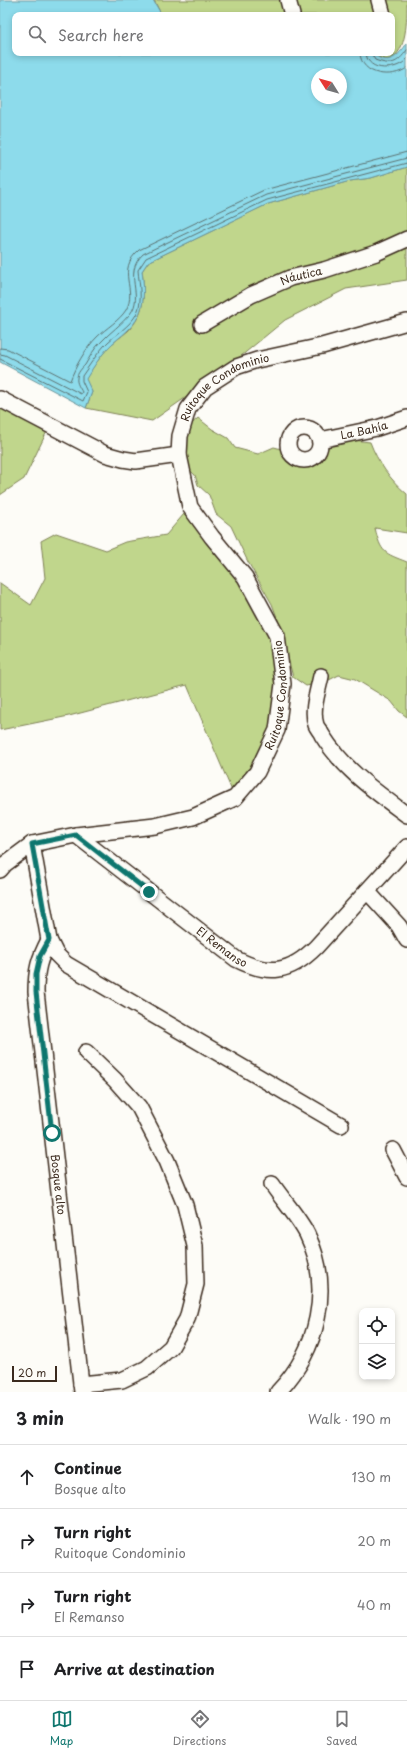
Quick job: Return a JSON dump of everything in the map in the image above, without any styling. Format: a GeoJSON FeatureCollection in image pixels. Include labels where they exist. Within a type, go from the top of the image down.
{"type":"FeatureCollection","features":[{"type":"Feature","properties":{"kind":"street"},"geometry":{"type":"LineString","coordinates":[[288,0],[291,12]]}},
{"type":"Feature","properties":{"kind":"street"},"geometry":{"type":"LineString","coordinates":[[379,0],[382,12]]}},
{"type":"Feature","properties":{"kind":"street","name":"Náutica"},"geometry":{"type":"LineString","coordinates":[[202,324],[251,295],[290,278],[324,270],[376,253],[407,239]]}},
{"type":"Feature","properties":{"kind":"street","name":"Ruitoque Condominio"},"geometry":{"type":"LineString","coordinates":[[0,870],[5,864],[32,844],[76,835],[155,826],[193,817],[235,798],[256,772],[277,730],[283,684],[277,636],[245,577],[212,537],[190,507],[179,455],[180,436],[188,409],[205,387],[236,367],[257,360],[322,346],[407,322]]}},
{"type":"Feature","properties":{"kind":"street"},"geometry":{"type":"LineString","coordinates":[[0,399],[111,456],[136,461],[179,455]]}},
{"type":"Feature","properties":{"kind":"street","name":"La Bahía"},"geometry":{"type":"LineString","coordinates":[[320,440],[377,428],[407,418]]}},
{"type":"Feature","properties":{"kind":"street"},"geometry":{"type":"LineString","coordinates":[[321,676],[315,705],[316,724],[327,743],[346,766],[407,815]]}},
{"type":"Feature","properties":{"kind":"street","name":"El Remanso"},"geometry":{"type":"LineString","coordinates":[[76,835],[236,959],[252,967],[270,970],[287,968],[303,960],[407,846]]}},
{"type":"Feature","properties":{"kind":"street"},"geometry":{"type":"LineString","coordinates":[[32,844],[49,940],[56,954],[66,964],[341,1125]]}},
{"type":"Feature","properties":{"kind":"street"},"geometry":{"type":"LineString","coordinates":[[367,891],[399,926],[407,940]]}},
{"type":"Feature","properties":{"kind":"street","name":"Bosque alto"},"geometry":{"type":"LineString","coordinates":[[49,940],[40,956],[37,968],[36,992],[81,1388],[122,1380],[147,1368],[171,1347],[187,1318],[196,1284],[195,1246],[185,1205],[167,1161],[139,1107],[115,1080],[86,1052]]}},
{"type":"Feature","properties":{"kind":"street"},"geometry":{"type":"LineString","coordinates":[[393,1150],[407,1177]]}},
{"type":"Feature","properties":{"kind":"street"},"geometry":{"type":"LineString","coordinates":[[272,1184],[307,1234],[320,1270],[320,1307],[309,1346],[289,1380],[278,1392]]}},
{"type":"Feature","properties":{"kind":"green space"},"geometry":{"type":"Polygon","coordinates":[[[154,0],[407,0],[405,34],[400,50],[395,56],[395,12],[160,12],[154,0]]]}},
{"type":"Feature","properties":{"kind":"green space"},"geometry":{"type":"Polygon","coordinates":[[[378,56],[394,56],[390,59],[383,59],[378,56]]]}},
{"type":"Feature","properties":{"kind":"green space"},"geometry":{"type":"Polygon","coordinates":[[[407,167],[407,280],[346,289],[285,320],[218,375],[152,421],[86,408],[92,392],[85,379],[107,349],[128,331],[138,318],[141,310],[143,295],[142,271],[148,262],[268,204],[350,181],[371,178],[407,167]]]}},
{"type":"Feature","properties":{"kind":"green space"},"geometry":{"type":"Polygon","coordinates":[[[0,395],[50,425],[24,479],[0,495],[0,395]]]}},
{"type":"Feature","properties":{"kind":"green space"},"geometry":{"type":"Polygon","coordinates":[[[198,418],[212,429],[228,438],[235,448],[258,454],[274,447],[311,455],[344,439],[370,442],[376,456],[385,470],[395,483],[407,494],[407,533],[375,528],[379,543],[385,551],[388,554],[407,562],[407,717],[399,711],[391,701],[355,679],[339,675],[325,682],[306,686],[293,677],[278,620],[272,604],[248,562],[231,526],[216,514],[209,495],[198,485],[195,475],[185,466],[184,447],[189,426],[198,418]]]}},
{"type":"Feature","properties":{"kind":"green space"},"geometry":{"type":"Polygon","coordinates":[[[190,507],[277,636],[277,730],[235,798],[187,685],[69,716],[0,730],[0,583],[31,605],[45,578],[41,541],[56,533],[106,550],[125,542],[166,535],[190,507]]]}},
{"type":"Feature","properties":{"kind":"water"},"geometry":{"type":"Polygon","coordinates":[[[0,0],[153,0],[160,12],[12,12],[12,56],[377,56],[383,59],[388,59],[396,56],[407,43],[407,167],[371,178],[350,181],[268,204],[148,262],[142,271],[143,295],[141,310],[138,317],[134,324],[104,352],[86,379],[92,392],[86,408],[0,362],[0,0]]]}},
{"type":"Feature","properties":{"kind":"route"},"geometry":{"type":"LineString","coordinates":[[52,1133],[36,992],[36,974],[40,956],[49,940],[32,844],[76,835],[149,892]]}}]}
